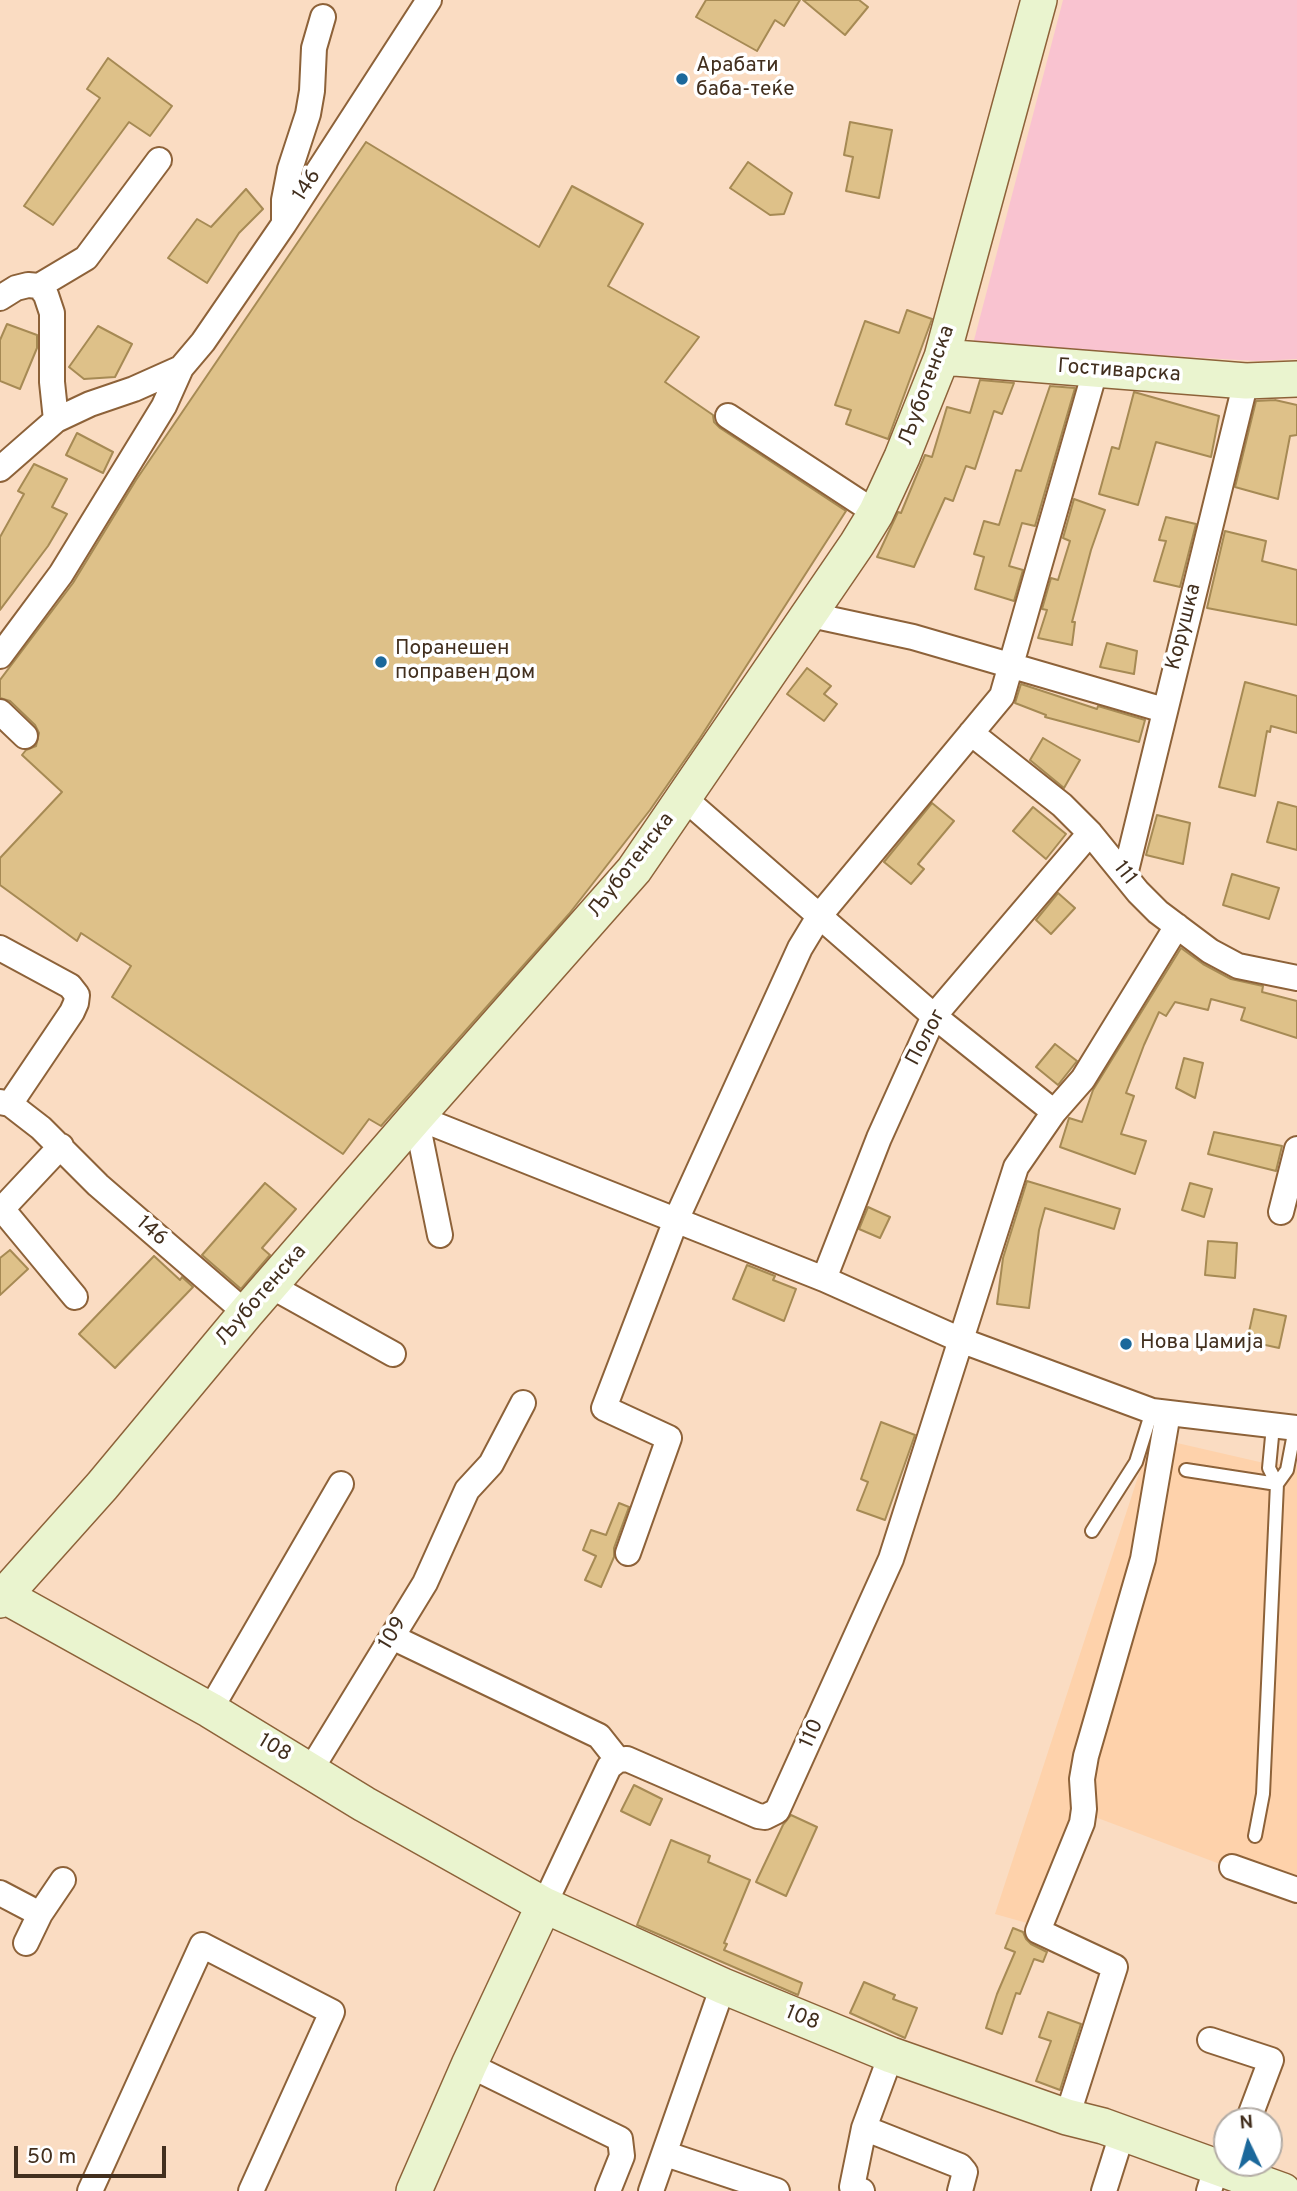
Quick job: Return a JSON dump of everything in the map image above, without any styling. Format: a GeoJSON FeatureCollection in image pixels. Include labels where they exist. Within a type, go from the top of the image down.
{"type":"FeatureCollection","features":[{"type":"Feature","properties":{"kind":"street","name":"146"},"geometry":{"type":"LineString","coordinates":[[0,656],[61,574],[164,406],[181,368],[203,342],[284,224],[429,0]]}},
{"type":"Feature","properties":{"kind":"street","name":"Љуботенска"},"geometry":{"type":"LineString","coordinates":[[2,1598],[102,1486],[246,1313],[416,1117],[634,870],[811,615],[876,513],[942,358],[1039,0]]}},
{"type":"Feature","properties":{"kind":"street"},"geometry":{"type":"LineString","coordinates":[[284,224],[284,200],[290,169],[308,114],[314,48],[323,17]]}},
{"type":"Feature","properties":{"kind":"street"},"geometry":{"type":"LineString","coordinates":[[0,298],[16,288],[39,286],[86,258],[159,160]]}},
{"type":"Feature","properties":{"kind":"street"},"geometry":{"type":"LineString","coordinates":[[39,286],[46,295],[52,313],[52,382],[57,420]]}},
{"type":"Feature","properties":{"kind":"street","name":"Гостиварска"},"geometry":{"type":"LineString","coordinates":[[942,358],[1246,381],[1297,379]]}},
{"type":"Feature","properties":{"kind":"street","name":"146"},"geometry":{"type":"LineString","coordinates":[[0,469],[57,420],[181,368]]}},
{"type":"Feature","properties":{"kind":"street"},"geometry":{"type":"LineString","coordinates":[[628,1553],[669,1438],[604,1408],[676,1220],[800,948],[820,915],[1002,696],[1096,371]]}},
{"type":"Feature","properties":{"kind":"street","name":"Корушка"},"geometry":{"type":"LineString","coordinates":[[1125,875],[1246,381]]}},
{"type":"Feature","properties":{"kind":"street"},"geometry":{"type":"LineString","coordinates":[[728,416],[876,513]]}},
{"type":"Feature","properties":{"kind":"street"},"geometry":{"type":"LineString","coordinates":[[811,615],[913,637],[1164,710]]}},
{"type":"Feature","properties":{"kind":"street"},"geometry":{"type":"LineString","coordinates":[[0,712],[25,736]]}},
{"type":"Feature","properties":{"kind":"street","name":"111"},"geometry":{"type":"LineString","coordinates":[[971,733],[1062,805],[1090,833],[1138,892],[1158,912],[1210,951],[1238,966],[1297,978]]}},
{"type":"Feature","properties":{"kind":"street"},"geometry":{"type":"LineString","coordinates":[[684,798],[934,1016],[1054,1112]]}},
{"type":"Feature","properties":{"kind":"street","name":"Полог"},"geometry":{"type":"LineString","coordinates":[[824,1279],[880,1138],[934,1016],[1090,833]]}},
{"type":"Feature","properties":{"kind":"street"},"geometry":{"type":"LineString","coordinates":[[962,1341],[1016,1167],[1054,1112],[1083,1079],[1177,926]]}},
{"type":"Feature","properties":{"kind":"street","name":"146"},"geometry":{"type":"LineString","coordinates":[[0,948],[70,986],[76,995],[72,1012],[5,1103],[41,1128],[115,1200],[246,1313]]}},
{"type":"Feature","properties":{"kind":"street"},"geometry":{"type":"LineString","coordinates":[[416,1117],[824,1279],[962,1341],[1160,1412],[1288,1427]]}},
{"type":"Feature","properties":{"kind":"street"},"geometry":{"type":"LineString","coordinates":[[416,1117],[440,1235]]}},
{"type":"Feature","properties":{"kind":"street"},"geometry":{"type":"LineString","coordinates":[[61,1146],[2,1209],[75,1297]]}},
{"type":"Feature","properties":{"kind":"street"},"geometry":{"type":"LineString","coordinates":[[1281,1212],[1297,1149]]}},
{"type":"Feature","properties":{"kind":"street"},"geometry":{"type":"LineString","coordinates":[[271,1286],[393,1354]]}},
{"type":"Feature","properties":{"kind":"street","name":"110"},"geometry":{"type":"LineString","coordinates":[[618,1760],[628,1759],[758,1815],[765,1816],[777,1811],[891,1559],[962,1341]]}},
{"type":"Feature","properties":{"kind":"street","name":"109"},"geometry":{"type":"LineString","coordinates":[[310,1771],[425,1583],[467,1490],[491,1464],[523,1403]]}},
{"type":"Feature","properties":{"kind":"street"},"geometry":{"type":"LineString","coordinates":[[1068,2116],[1115,1967],[1038,1931],[1082,1823],[1082,1779],[1086,1756],[1143,1559],[1160,1412]]}},
{"type":"Feature","properties":{"kind":"street"},"geometry":{"type":"LineString","coordinates":[[210,1710],[341,1484]]}},
{"type":"Feature","properties":{"kind":"street","name":"108"},"geometry":{"type":"LineString","coordinates":[[2,1598],[210,1710],[416,1834],[544,1905],[723,1986],[891,2055],[1122,2134],[1213,2170]]}},
{"type":"Feature","properties":{"kind":"street"},"geometry":{"type":"LineString","coordinates":[[392,1637],[599,1736],[618,1760],[609,1767],[469,2065],[414,2191]]}},
{"type":"Feature","properties":{"kind":"street"},"geometry":{"type":"LineString","coordinates":[[1232,1867],[1297,1890]]}},
{"type":"Feature","properties":{"kind":"street"},"geometry":{"type":"LineString","coordinates":[[26,1943],[40,1914],[63,1880]]}},
{"type":"Feature","properties":{"kind":"street"},"geometry":{"type":"LineString","coordinates":[[0,1893],[40,1914]]}},
{"type":"Feature","properties":{"kind":"street"},"geometry":{"type":"LineString","coordinates":[[90,2191],[202,1945],[332,2012],[251,2191]]}},
{"type":"Feature","properties":{"kind":"street"},"geometry":{"type":"LineString","coordinates":[[651,2191],[723,1986]]}},
{"type":"Feature","properties":{"kind":"street"},"geometry":{"type":"LineString","coordinates":[[1210,2040],[1271,2060],[1253,2107]]}},
{"type":"Feature","properties":{"kind":"street"},"geometry":{"type":"LineString","coordinates":[[855,2190],[864,2128],[891,2055]]}},
{"type":"Feature","properties":{"kind":"street"},"geometry":{"type":"LineString","coordinates":[[469,2065],[620,2139],[622,2156],[608,2191]]}},
{"type":"Feature","properties":{"kind":"street"},"geometry":{"type":"LineString","coordinates":[[864,2128],[960,2166],[965,2172],[960,2191]]}},
{"type":"Feature","properties":{"kind":"street"},"geometry":{"type":"LineString","coordinates":[[1104,2191],[1122,2134]]}},
{"type":"Feature","properties":{"kind":"street"},"geometry":{"type":"LineString","coordinates":[[666,2154],[777,2191]]}},
{"type":"Feature","properties":{"kind":"street","name":"108"},"geometry":{"type":"LineString","coordinates":[[1233,2177],[1283,2191]]}},
{"type":"Feature","properties":{"kind":"lane"},"geometry":{"type":"LineString","coordinates":[[1092,1531],[1136,1462],[1160,1412]]}},
{"type":"Feature","properties":{"kind":"lane"},"geometry":{"type":"LineString","coordinates":[[1277,1484],[1287,1470],[1288,1427]]}},
{"type":"Feature","properties":{"kind":"lane"},"geometry":{"type":"LineString","coordinates":[[1255,1836],[1263,1794],[1277,1484],[1269,1468],[1288,1427]]}},
{"type":"Feature","properties":{"kind":"lane"},"geometry":{"type":"LineString","coordinates":[[1185,1470],[1277,1484]]}},
{"type":"Feature","properties":{"kind":"shaded area"},"geometry":{"type":"Polygon","coordinates":[[[1063,0],[1297,0],[1297,359],[1256,361],[973,344],[1063,0]]]}},
{"type":"Feature","properties":{"kind":"shaded area"},"geometry":{"type":"Polygon","coordinates":[[[1151,1437],[1264,1463],[1297,1465],[1297,1893],[1079,1811],[1034,1925],[995,1914],[1151,1437]]]}},
{"type":"Feature","properties":{"kind":"building"},"geometry":{"type":"Polygon","coordinates":[[[706,0],[800,0],[784,26],[775,20],[757,51],[696,17],[706,0]]]}},
{"type":"Feature","properties":{"kind":"building"},"geometry":{"type":"Polygon","coordinates":[[[803,0],[859,0],[868,7],[845,35],[803,0]]]}},
{"type":"Feature","properties":{"kind":"building"},"geometry":{"type":"Polygon","coordinates":[[[108,58],[172,106],[150,136],[129,122],[53,225],[24,206],[100,98],[87,89],[108,58]]]}},
{"type":"Feature","properties":{"kind":"building"},"geometry":{"type":"Polygon","coordinates":[[[850,122],[892,130],[879,198],[846,191],[853,157],[844,155],[850,122]]]}},
{"type":"Feature","properties":{"kind":"building","name":"Поранешен поправен дом"},"geometry":{"type":"Polygon","coordinates":[[[366,142],[539,247],[572,186],[643,224],[608,286],[699,337],[665,382],[713,415],[714,422],[720,428],[846,511],[700,738],[650,810],[569,914],[381,1126],[369,1119],[343,1154],[112,997],[131,966],[81,933],[77,941],[0,885],[0,858],[62,792],[22,755],[36,746],[39,733],[35,725],[10,701],[0,698],[0,680],[73,583],[136,480],[366,142]]]}},
{"type":"Feature","properties":{"kind":"building"},"geometry":{"type":"Polygon","coordinates":[[[748,162],[792,193],[784,214],[770,215],[730,188],[748,162]]]}},
{"type":"Feature","properties":{"kind":"building"},"geometry":{"type":"Polygon","coordinates":[[[246,189],[263,209],[239,233],[207,283],[168,258],[197,219],[211,227],[246,189]]]}},
{"type":"Feature","properties":{"kind":"building"},"geometry":{"type":"Polygon","coordinates":[[[907,310],[932,319],[888,439],[846,424],[851,410],[835,405],[865,321],[899,333],[907,310]]]}},
{"type":"Feature","properties":{"kind":"building"},"geometry":{"type":"Polygon","coordinates":[[[7,324],[37,335],[37,348],[20,389],[0,381],[0,340],[7,324]]]}},
{"type":"Feature","properties":{"kind":"building"},"geometry":{"type":"Polygon","coordinates":[[[98,326],[132,344],[115,377],[84,379],[69,367],[98,326]]]}},
{"type":"Feature","properties":{"kind":"building"},"geometry":{"type":"Polygon","coordinates":[[[980,380],[1014,383],[1002,414],[994,411],[975,469],[966,466],[953,501],[945,498],[914,567],[877,557],[898,512],[901,513],[925,455],[932,457],[947,407],[970,413],[980,380]]]}},
{"type":"Feature","properties":{"kind":"building"},"geometry":{"type":"Polygon","coordinates":[[[1050,386],[1075,388],[1035,526],[1022,523],[1009,566],[1023,570],[1014,601],[975,589],[984,557],[974,554],[984,521],[999,525],[1016,470],[1021,471],[1050,386]]]}},
{"type":"Feature","properties":{"kind":"building"},"geometry":{"type":"Polygon","coordinates":[[[1134,392],[1219,416],[1211,457],[1156,442],[1138,505],[1099,494],[1112,447],[1119,449],[1134,392]]]}},
{"type":"Feature","properties":{"kind":"building"},"geometry":{"type":"Polygon","coordinates":[[[1275,400],[1297,405],[1297,435],[1290,436],[1278,499],[1235,487],[1256,401],[1275,400]]]}},
{"type":"Feature","properties":{"kind":"building"},"geometry":{"type":"Polygon","coordinates":[[[77,433],[113,452],[103,473],[66,455],[77,433]]]}},
{"type":"Feature","properties":{"kind":"building"},"geometry":{"type":"Polygon","coordinates":[[[34,464],[67,479],[52,507],[67,514],[48,546],[0,610],[0,537],[24,494],[18,491],[34,464]]]}},
{"type":"Feature","properties":{"kind":"building"},"geometry":{"type":"Polygon","coordinates":[[[1074,499],[1105,510],[1091,550],[1072,622],[1075,622],[1072,645],[1038,638],[1047,610],[1042,609],[1051,578],[1058,580],[1070,541],[1063,538],[1074,499]]]}},
{"type":"Feature","properties":{"kind":"building"},"geometry":{"type":"Polygon","coordinates":[[[1166,517],[1196,524],[1180,587],[1154,581],[1166,541],[1159,540],[1166,517]]]}},
{"type":"Feature","properties":{"kind":"building"},"geometry":{"type":"Polygon","coordinates":[[[1225,531],[1266,541],[1262,561],[1297,570],[1297,625],[1207,608],[1225,531]]]}},
{"type":"Feature","properties":{"kind":"building"},"geometry":{"type":"Polygon","coordinates":[[[1107,643],[1137,651],[1134,674],[1100,667],[1107,643]]]}},
{"type":"Feature","properties":{"kind":"building"},"geometry":{"type":"Polygon","coordinates":[[[807,668],[831,686],[824,694],[837,704],[824,721],[787,694],[807,668]]]}},
{"type":"Feature","properties":{"kind":"building"},"geometry":{"type":"Polygon","coordinates":[[[1245,682],[1297,696],[1297,733],[1271,726],[1270,732],[1267,731],[1255,796],[1219,787],[1245,682]]]}},
{"type":"Feature","properties":{"kind":"building"},"geometry":{"type":"Polygon","coordinates":[[[1021,684],[1097,709],[1098,706],[1145,720],[1139,742],[1045,717],[1046,715],[1015,703],[1021,684]]]}},
{"type":"Feature","properties":{"kind":"building"},"geometry":{"type":"Polygon","coordinates":[[[1043,738],[1080,760],[1064,788],[1030,760],[1043,738]]]}},
{"type":"Feature","properties":{"kind":"building"},"geometry":{"type":"Polygon","coordinates":[[[1278,802],[1297,807],[1297,850],[1267,842],[1278,802]]]}},
{"type":"Feature","properties":{"kind":"building"},"geometry":{"type":"Polygon","coordinates":[[[932,803],[954,821],[918,864],[924,869],[911,884],[884,862],[932,803]]]}},
{"type":"Feature","properties":{"kind":"building"},"geometry":{"type":"Polygon","coordinates":[[[1033,807],[1066,834],[1046,859],[1013,831],[1033,807]]]}},
{"type":"Feature","properties":{"kind":"building"},"geometry":{"type":"Polygon","coordinates":[[[1157,815],[1190,823],[1183,864],[1146,855],[1157,815]]]}},
{"type":"Feature","properties":{"kind":"building"},"geometry":{"type":"Polygon","coordinates":[[[1232,874],[1279,888],[1269,919],[1223,905],[1232,874]]]}},
{"type":"Feature","properties":{"kind":"building"},"geometry":{"type":"Polygon","coordinates":[[[1058,893],[1075,908],[1051,934],[1036,920],[1058,893]]]}},
{"type":"Feature","properties":{"kind":"building"},"geometry":{"type":"Polygon","coordinates":[[[1181,948],[1231,979],[1263,986],[1262,992],[1297,1001],[1297,1038],[1241,1020],[1245,1008],[1211,999],[1208,1010],[1175,1002],[1166,1016],[1159,1012],[1126,1093],[1134,1096],[1121,1134],[1146,1141],[1135,1174],[1060,1147],[1069,1118],[1082,1122],[1093,1090],[1181,948]]]}},
{"type":"Feature","properties":{"kind":"building"},"geometry":{"type":"Polygon","coordinates":[[[1055,1044],[1077,1061],[1058,1085],[1036,1067],[1055,1044]]]}},
{"type":"Feature","properties":{"kind":"building"},"geometry":{"type":"Polygon","coordinates":[[[1184,1058],[1203,1063],[1195,1098],[1176,1088],[1184,1058]]]}},
{"type":"Feature","properties":{"kind":"building"},"geometry":{"type":"Polygon","coordinates":[[[1214,1132],[1282,1146],[1276,1171],[1208,1154],[1214,1132]]]}},
{"type":"Feature","properties":{"kind":"building"},"geometry":{"type":"Polygon","coordinates":[[[1027,1181],[1120,1209],[1114,1229],[1045,1208],[1039,1230],[1029,1308],[997,1304],[1003,1258],[1027,1181]]]}},
{"type":"Feature","properties":{"kind":"building"},"geometry":{"type":"Polygon","coordinates":[[[265,1183],[296,1209],[262,1248],[270,1255],[241,1289],[202,1255],[265,1183]]]}},
{"type":"Feature","properties":{"kind":"building"},"geometry":{"type":"Polygon","coordinates":[[[1190,1183],[1212,1189],[1204,1217],[1182,1210],[1190,1183]]]}},
{"type":"Feature","properties":{"kind":"building"},"geometry":{"type":"Polygon","coordinates":[[[868,1207],[890,1217],[880,1238],[859,1229],[868,1207]]]}},
{"type":"Feature","properties":{"kind":"building"},"geometry":{"type":"Polygon","coordinates":[[[1208,1241],[1237,1243],[1235,1278],[1205,1275],[1208,1241]]]}},
{"type":"Feature","properties":{"kind":"building"},"geometry":{"type":"Polygon","coordinates":[[[10,1250],[28,1269],[0,1295],[0,1258],[10,1250]]]}},
{"type":"Feature","properties":{"kind":"building"},"geometry":{"type":"Polygon","coordinates":[[[154,1256],[180,1280],[182,1277],[193,1287],[115,1368],[79,1334],[154,1256]]]}},
{"type":"Feature","properties":{"kind":"building"},"geometry":{"type":"Polygon","coordinates":[[[747,1265],[775,1276],[773,1280],[796,1289],[784,1321],[733,1299],[747,1265]]]}},
{"type":"Feature","properties":{"kind":"building"},"geometry":{"type":"Polygon","coordinates":[[[1254,1309],[1286,1316],[1279,1348],[1247,1341],[1254,1309]]]}},
{"type":"Feature","properties":{"kind":"building"},"geometry":{"type":"Polygon","coordinates":[[[881,1422],[915,1435],[885,1520],[857,1510],[868,1482],[861,1479],[881,1422]]]}},
{"type":"Feature","properties":{"kind":"building"},"geometry":{"type":"Polygon","coordinates":[[[619,1503],[629,1507],[614,1548],[614,1557],[601,1587],[585,1580],[596,1556],[583,1550],[591,1530],[606,1535],[619,1503]]]}},
{"type":"Feature","properties":{"kind":"building"},"geometry":{"type":"Polygon","coordinates":[[[634,1785],[662,1799],[650,1825],[621,1811],[634,1785]]]}},
{"type":"Feature","properties":{"kind":"building"},"geometry":{"type":"Polygon","coordinates":[[[791,1815],[817,1827],[786,1896],[756,1882],[783,1825],[791,1815]]]}},
{"type":"Feature","properties":{"kind":"building"},"geometry":{"type":"Polygon","coordinates":[[[671,1840],[710,1856],[708,1862],[750,1880],[724,1943],[727,1944],[724,1950],[802,1983],[798,1995],[637,1925],[671,1840]]]}},
{"type":"Feature","properties":{"kind":"building"},"geometry":{"type":"Polygon","coordinates":[[[1013,1928],[1023,1932],[1031,1944],[1047,1952],[1043,1962],[1034,1959],[1020,1994],[1016,1993],[1002,2034],[986,2028],[1015,1952],[1005,1948],[1013,1928]]]}},
{"type":"Feature","properties":{"kind":"building"},"geometry":{"type":"Polygon","coordinates":[[[864,1982],[895,1995],[893,1999],[917,2008],[905,2038],[850,2013],[864,1982]]]}},
{"type":"Feature","properties":{"kind":"building"},"geometry":{"type":"Polygon","coordinates":[[[1048,2012],[1081,2024],[1060,2090],[1036,2081],[1051,2041],[1039,2037],[1048,2012]]]}},
{"type":"Feature","properties":{"kind":"place","name":"Арабати баба-теќе"},"geometry":{"type":"Point","coordinates":[682,79]}},
{"type":"Feature","properties":{"kind":"place","name":"Поранешен поправен дом"},"geometry":{"type":"Point","coordinates":[381,662]}},
{"type":"Feature","properties":{"kind":"place","name":"Нова Џамија"},"geometry":{"type":"Point","coordinates":[1126,1344]}}]}
